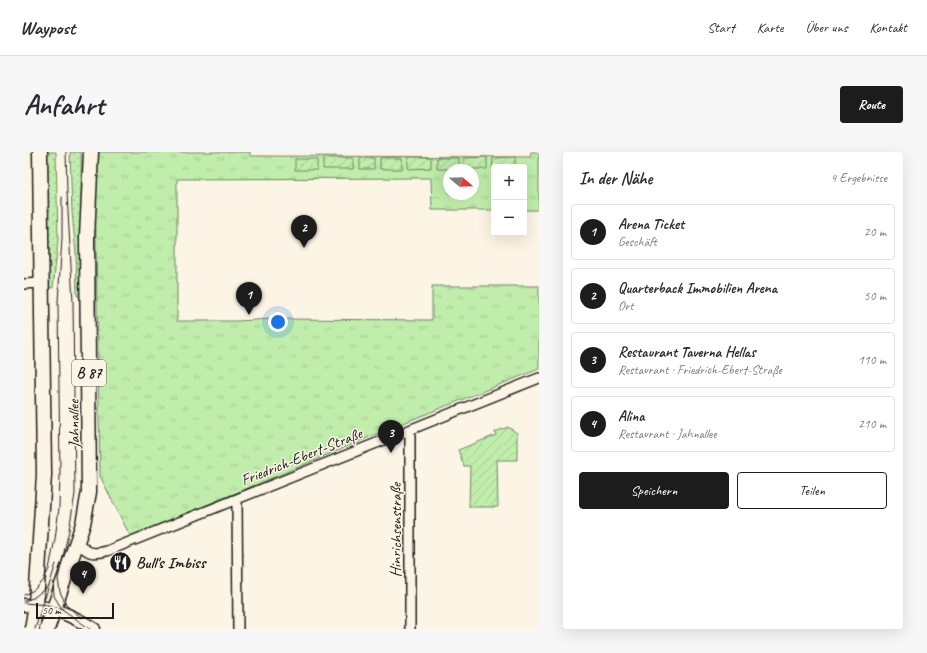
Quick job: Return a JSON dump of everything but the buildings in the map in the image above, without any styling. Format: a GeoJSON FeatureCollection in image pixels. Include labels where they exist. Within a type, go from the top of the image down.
{"type":"FeatureCollection","features":[{"type":"Feature","properties":{"kind":"main road","name":"Jahnallee"},"geometry":{"type":"LineString","coordinates":[[32,629],[30,606],[44,475],[40,152]]}},
{"type":"Feature","properties":{"kind":"main road","name":"Jahnallee"},"geometry":{"type":"LineString","coordinates":[[47,629],[77,542],[87,506],[90,476],[88,213],[91,152]]}},
{"type":"Feature","properties":{"kind":"main road"},"geometry":{"type":"LineString","coordinates":[[30,606],[54,609],[71,616],[94,629]]}},
{"type":"Feature","properties":{"kind":"street"},"geometry":{"type":"LineString","coordinates":[[24,284],[41,283]]}},
{"type":"Feature","properties":{"kind":"street","name":"Friedrich-Ebert-Straße"},"geometry":{"type":"LineString","coordinates":[[77,542],[90,553],[98,554],[107,551],[539,378]]}},
{"type":"Feature","properties":{"kind":"street","name":"Hinrichsenstraße"},"geometry":{"type":"LineString","coordinates":[[410,430],[410,629]]}},
{"type":"Feature","properties":{"kind":"street"},"geometry":{"type":"LineString","coordinates":[[237,499],[238,629]]}},
{"type":"Feature","properties":{"kind":"green space"},"geometry":{"type":"Polygon","coordinates":[[[47,152],[56,152],[58,241],[53,288],[49,287],[47,152]]]}},
{"type":"Feature","properties":{"kind":"green space"},"geometry":{"type":"Polygon","coordinates":[[[70,152],[81,152],[82,297],[77,296],[70,152]]]}},
{"type":"Feature","properties":{"kind":"green space"},"geometry":{"type":"Polygon","coordinates":[[[96,152],[250,152],[250,156],[530,157],[531,152],[539,152],[539,210],[527,210],[527,164],[491,164],[491,210],[432,210],[431,178],[177,179],[177,321],[237,321],[272,319],[432,320],[432,286],[539,286],[539,369],[391,428],[130,536],[100,476],[95,183],[96,152]]]}},
{"type":"Feature","properties":{"kind":"green space"},"geometry":{"type":"Polygon","coordinates":[[[408,157],[431,157],[431,168],[408,169],[408,157]]]}},
{"type":"Feature","properties":{"kind":"green space"},"geometry":{"type":"Polygon","coordinates":[[[487,157],[487,169],[479,169],[479,164],[464,164],[464,158],[487,157]]]}},
{"type":"Feature","properties":{"kind":"green space"},"geometry":{"type":"Polygon","coordinates":[[[515,157],[515,164],[492,164],[493,158],[515,157]]]}},
{"type":"Feature","properties":{"kind":"green space"},"geometry":{"type":"Polygon","coordinates":[[[323,158],[353,158],[353,169],[323,169],[323,158]]]}},
{"type":"Feature","properties":{"kind":"green space"},"geometry":{"type":"Polygon","coordinates":[[[360,158],[374,158],[374,169],[360,169],[360,158]]]}},
{"type":"Feature","properties":{"kind":"green space"},"geometry":{"type":"Polygon","coordinates":[[[380,158],[402,158],[402,169],[380,169],[380,158]]]}},
{"type":"Feature","properties":{"kind":"green space"},"geometry":{"type":"Polygon","coordinates":[[[437,158],[459,158],[459,164],[443,164],[443,169],[437,169],[437,158]]]}},
{"type":"Feature","properties":{"kind":"green space"},"geometry":{"type":"Polygon","coordinates":[[[295,159],[317,159],[317,170],[295,170],[295,159]]]}},
{"type":"Feature","properties":{"kind":"green space"},"geometry":{"type":"Polygon","coordinates":[[[508,427],[517,433],[517,460],[497,460],[498,507],[469,507],[470,466],[464,466],[458,450],[496,435],[495,432],[508,427]]]}},
{"type":"Feature","properties":{"kind":"tram line"},"geometry":{"type":"LineString","coordinates":[[66,152],[73,302],[75,494],[58,579],[60,592],[67,606],[82,618]]}},
{"type":"Feature","properties":{"kind":"tram line"},"geometry":{"type":"LineString","coordinates":[[24,595],[34,590],[43,581],[49,569],[59,508],[58,302],[62,238],[62,197]]}},
{"type":"Feature","properties":{"kind":"tram line"},"geometry":{"type":"LineString","coordinates":[[35,629],[56,564]]}},
{"type":"Feature","properties":{"kind":"tram line"},"geometry":{"type":"LineString","coordinates":[[53,582],[54,596],[62,609],[90,629]]}},
{"type":"Feature","properties":{"kind":"tram line"},"geometry":{"type":"LineString","coordinates":[[24,601],[33,598],[49,586]]}},
{"type":"Feature","properties":{"kind":"tram line"},"geometry":{"type":"LineString","coordinates":[[24,603],[48,605],[63,609]]}},
{"type":"Feature","properties":{"kind":"place","name":"Quarterback Immobilien Arena"},"geometry":{"type":"Point","coordinates":[304,248]}},
{"type":"Feature","properties":{"kind":"place","name":"Arena Ticket"},"geometry":{"type":"Point","coordinates":[249,315]}},
{"type":"Feature","properties":{"kind":"place","name":"Restaurant Taverna Hellas"},"geometry":{"type":"Point","coordinates":[391,453]}},
{"type":"Feature","properties":{"kind":"place","name":"Bull's Imbiss"},"geometry":{"type":"Point","coordinates":[121,562]}},
{"type":"Feature","properties":{"kind":"place","name":"Alina"},"geometry":{"type":"Point","coordinates":[83,594]}}]}
